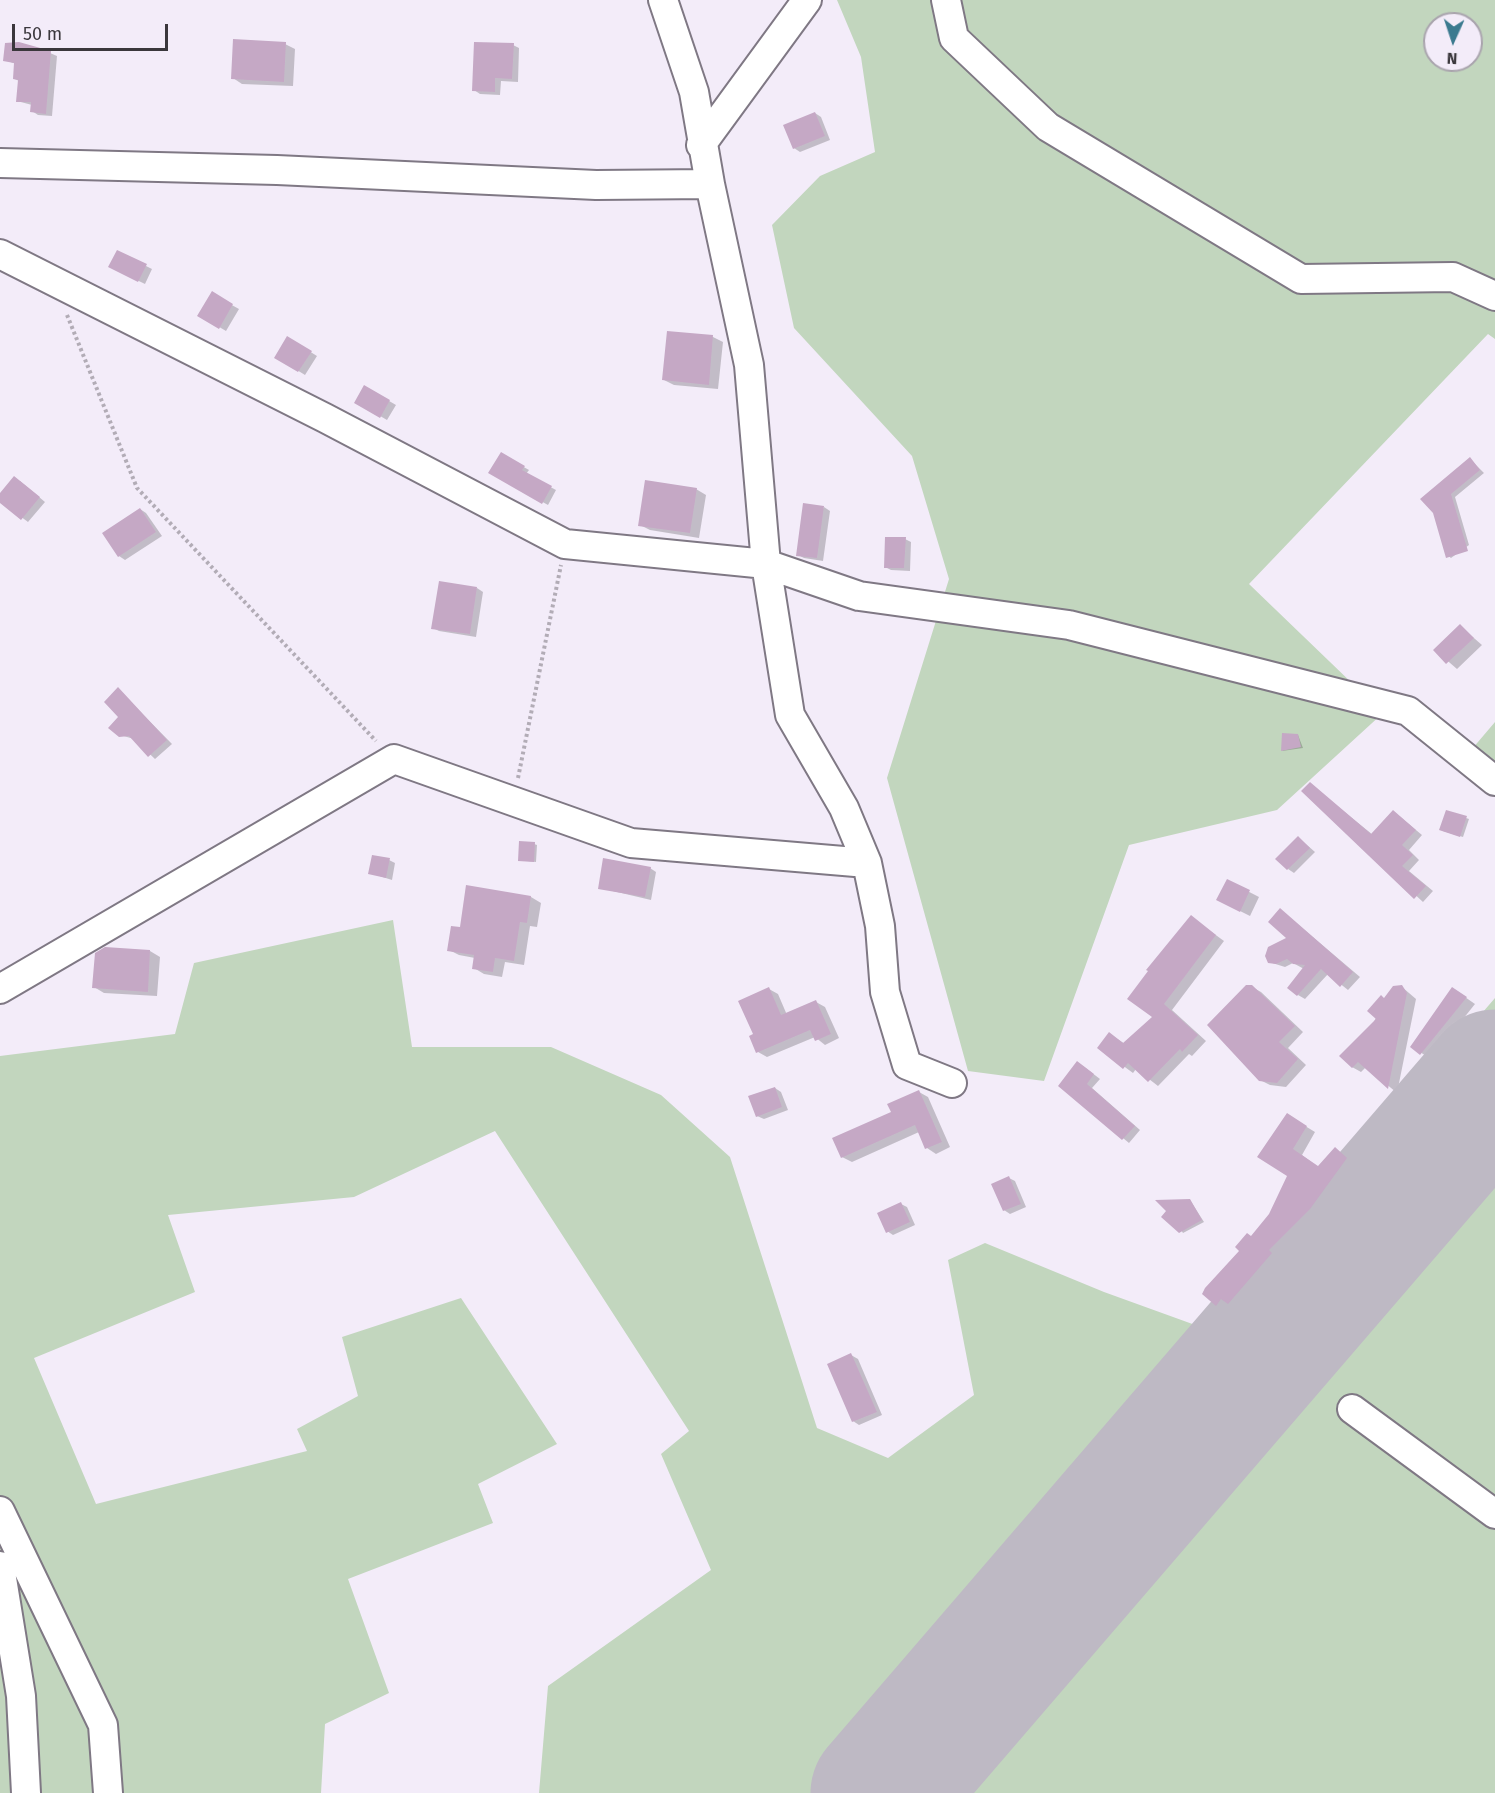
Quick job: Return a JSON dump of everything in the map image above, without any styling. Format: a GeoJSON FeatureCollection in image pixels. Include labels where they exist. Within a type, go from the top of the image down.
{"type":"FeatureCollection","features":[{"type":"Feature","properties":{"kind":"street"},"geometry":{"type":"LineString","coordinates":[[663,0],[694,92],[701,144],[748,365],[766,564],[790,715],[844,808],[867,863],[880,926],[885,992],[907,1065],[952,1083]]}},
{"type":"Feature","properties":{"kind":"street"},"geometry":{"type":"LineString","coordinates":[[701,144],[807,0]]}},
{"type":"Feature","properties":{"kind":"street"},"geometry":{"type":"LineString","coordinates":[[946,0],[954,38],[1048,128],[1301,279],[1452,278],[1495,296]]}},
{"type":"Feature","properties":{"kind":"street"},"geometry":{"type":"LineString","coordinates":[[0,163],[277,170],[596,185],[710,184]]}},
{"type":"Feature","properties":{"kind":"street"},"geometry":{"type":"LineString","coordinates":[[0,254],[54,284],[325,418],[565,544],[766,564],[859,596],[1069,625],[1408,711],[1495,781]]}},
{"type":"Feature","properties":{"kind":"street"},"geometry":{"type":"LineString","coordinates":[[0,989],[394,759],[513,799],[631,843],[867,863]]}},
{"type":"Feature","properties":{"kind":"street"},"geometry":{"type":"LineString","coordinates":[[1352,1409],[1495,1514]]}},
{"type":"Feature","properties":{"kind":"street"},"geometry":{"type":"LineString","coordinates":[[0,1511],[103,1725],[108,1793]]}},
{"type":"Feature","properties":{"kind":"street"},"geometry":{"type":"LineString","coordinates":[[0,1566],[21,1696],[26,1793]]}},
{"type":"Feature","properties":{"kind":"path"},"geometry":{"type":"LineString","coordinates":[[54,284],[137,488],[394,759]]}},
{"type":"Feature","properties":{"kind":"path"},"geometry":{"type":"LineString","coordinates":[[513,799],[565,544]]}},
{"type":"Feature","properties":{"kind":"green space"},"geometry":{"type":"Polygon","coordinates":[[[837,0],[1495,0],[1495,339],[1488,334],[1249,584],[1383,713],[1277,810],[1129,845],[1044,1081],[968,1071],[887,778],[949,579],[912,456],[794,328],[772,225],[820,176],[875,152],[861,57],[837,0]]]}},
{"type":"Feature","properties":{"kind":"green space"},"geometry":{"type":"Polygon","coordinates":[[[1495,722],[1495,768],[1472,749],[1495,722]]]}},
{"type":"Feature","properties":{"kind":"green space"},"geometry":{"type":"Polygon","coordinates":[[[393,920],[412,1047],[551,1047],[661,1095],[730,1157],[817,1428],[888,1458],[974,1395],[948,1260],[985,1243],[1104,1292],[1209,1330],[1495,998],[1495,1793],[539,1793],[548,1686],[711,1570],[661,1454],[689,1431],[495,1131],[354,1197],[168,1215],[195,1292],[34,1358],[96,1504],[307,1451],[297,1429],[358,1396],[342,1337],[461,1298],[557,1444],[478,1484],[493,1523],[348,1579],[389,1693],[325,1724],[321,1793],[0,1793],[0,1056],[175,1034],[194,963],[393,920]]]}},
{"type":"Feature","properties":{"kind":"building"},"geometry":{"type":"Polygon","coordinates":[[[233,39],[286,42],[284,82],[231,79],[233,39]]]}},
{"type":"Feature","properties":{"kind":"building"},"geometry":{"type":"Polygon","coordinates":[[[19,42],[51,51],[46,114],[30,112],[31,102],[16,102],[18,80],[13,79],[14,63],[3,61],[5,43],[19,42]]]}},
{"type":"Feature","properties":{"kind":"building"},"geometry":{"type":"Polygon","coordinates":[[[474,42],[514,43],[512,79],[495,78],[495,92],[472,91],[474,42]]]}},
{"type":"Feature","properties":{"kind":"building"},"geometry":{"type":"Polygon","coordinates":[[[815,112],[825,136],[793,149],[783,125],[815,112]]]}},
{"type":"Feature","properties":{"kind":"building"},"geometry":{"type":"Polygon","coordinates":[[[117,250],[147,264],[138,282],[108,267],[117,250]]]}},
{"type":"Feature","properties":{"kind":"building"},"geometry":{"type":"Polygon","coordinates":[[[212,291],[233,304],[219,329],[197,316],[212,291]]]}},
{"type":"Feature","properties":{"kind":"building"},"geometry":{"type":"Polygon","coordinates":[[[667,331],[713,335],[709,385],[662,380],[667,331]]]}},
{"type":"Feature","properties":{"kind":"building"},"geometry":{"type":"Polygon","coordinates":[[[287,336],[312,351],[298,372],[274,358],[287,336]]]}},
{"type":"Feature","properties":{"kind":"building"},"geometry":{"type":"Polygon","coordinates":[[[364,385],[390,400],[380,418],[354,403],[364,385]]]}},
{"type":"Feature","properties":{"kind":"building"},"geometry":{"type":"Polygon","coordinates":[[[501,452],[525,466],[522,470],[552,486],[542,504],[488,473],[501,452]]]}},
{"type":"Feature","properties":{"kind":"building"},"geometry":{"type":"Polygon","coordinates":[[[1470,457],[1480,470],[1451,494],[1468,551],[1446,558],[1433,513],[1420,499],[1470,457]]]}},
{"type":"Feature","properties":{"kind":"building"},"geometry":{"type":"Polygon","coordinates":[[[14,476],[40,497],[21,520],[0,503],[0,493],[14,476]]]}},
{"type":"Feature","properties":{"kind":"building"},"geometry":{"type":"Polygon","coordinates":[[[645,480],[697,488],[690,533],[638,526],[645,480]]]}},
{"type":"Feature","properties":{"kind":"building"},"geometry":{"type":"Polygon","coordinates":[[[803,503],[824,506],[817,558],[796,556],[803,503]]]}},
{"type":"Feature","properties":{"kind":"building"},"geometry":{"type":"Polygon","coordinates":[[[140,508],[156,532],[118,557],[102,533],[140,508]]]}},
{"type":"Feature","properties":{"kind":"building"},"geometry":{"type":"Polygon","coordinates":[[[885,537],[906,537],[904,568],[884,568],[885,537]]]}},
{"type":"Feature","properties":{"kind":"building"},"geometry":{"type":"Polygon","coordinates":[[[439,581],[477,587],[470,634],[431,629],[439,581]]]}},
{"type":"Feature","properties":{"kind":"building"},"geometry":{"type":"Polygon","coordinates":[[[1460,624],[1474,638],[1446,664],[1433,650],[1460,624]]]}},
{"type":"Feature","properties":{"kind":"building"},"geometry":{"type":"Polygon","coordinates":[[[118,687],[167,740],[148,757],[129,736],[119,737],[108,728],[118,717],[104,702],[118,687]]]}},
{"type":"Feature","properties":{"kind":"building"},"geometry":{"type":"Polygon","coordinates":[[[1282,733],[1298,734],[1301,747],[1281,751],[1282,733]]]}},
{"type":"Feature","properties":{"kind":"building"},"geometry":{"type":"Polygon","coordinates":[[[1310,782],[1371,834],[1393,810],[1416,830],[1402,845],[1413,855],[1402,866],[1426,886],[1414,899],[1301,791],[1310,782]]]}},
{"type":"Feature","properties":{"kind":"building"},"geometry":{"type":"Polygon","coordinates":[[[1446,810],[1467,816],[1460,837],[1439,830],[1446,810]]]}},
{"type":"Feature","properties":{"kind":"building"},"geometry":{"type":"Polygon","coordinates":[[[1298,836],[1310,848],[1287,870],[1275,859],[1298,836]]]}},
{"type":"Feature","properties":{"kind":"building"},"geometry":{"type":"Polygon","coordinates":[[[519,841],[535,842],[534,862],[518,861],[519,841]]]}},
{"type":"Feature","properties":{"kind":"building"},"geometry":{"type":"Polygon","coordinates":[[[372,855],[390,858],[386,878],[368,874],[372,855]]]}},
{"type":"Feature","properties":{"kind":"building"},"geometry":{"type":"Polygon","coordinates":[[[603,858],[651,867],[645,897],[598,889],[603,858]]]}},
{"type":"Feature","properties":{"kind":"building"},"geometry":{"type":"Polygon","coordinates":[[[1227,879],[1250,890],[1240,912],[1216,900],[1227,879]]]}},
{"type":"Feature","properties":{"kind":"building"},"geometry":{"type":"Polygon","coordinates":[[[466,885],[531,896],[527,923],[520,922],[514,961],[495,958],[493,972],[472,969],[474,955],[447,951],[451,926],[460,927],[466,885]]]}},
{"type":"Feature","properties":{"kind":"building"},"geometry":{"type":"Polygon","coordinates":[[[1280,908],[1353,972],[1340,987],[1321,969],[1297,996],[1287,988],[1305,965],[1293,964],[1287,959],[1276,964],[1268,963],[1265,956],[1268,947],[1286,938],[1268,922],[1280,908]]]}},
{"type":"Feature","properties":{"kind":"building"},"geometry":{"type":"Polygon","coordinates":[[[1191,915],[1216,935],[1164,1004],[1198,1035],[1182,1052],[1180,1049],[1148,1082],[1128,1063],[1123,1069],[1097,1048],[1109,1032],[1123,1043],[1152,1017],[1127,999],[1148,971],[1146,970],[1191,915]]]}},
{"type":"Feature","properties":{"kind":"building"},"geometry":{"type":"Polygon","coordinates":[[[105,947],[150,950],[148,992],[92,988],[95,953],[105,947]]]}},
{"type":"Feature","properties":{"kind":"building"},"geometry":{"type":"Polygon","coordinates":[[[1246,985],[1252,985],[1295,1026],[1279,1042],[1298,1059],[1277,1083],[1259,1081],[1207,1025],[1246,985]]]}},
{"type":"Feature","properties":{"kind":"building"},"geometry":{"type":"Polygon","coordinates":[[[1402,985],[1407,993],[1388,1089],[1358,1062],[1352,1068],[1339,1056],[1376,1019],[1367,1011],[1381,995],[1384,998],[1393,986],[1402,985]]]}},
{"type":"Feature","properties":{"kind":"building"},"geometry":{"type":"Polygon","coordinates":[[[769,987],[781,1015],[816,1000],[831,1034],[815,1041],[810,1030],[756,1053],[749,1036],[753,1034],[738,1001],[769,987]]]}},
{"type":"Feature","properties":{"kind":"building"},"geometry":{"type":"Polygon","coordinates":[[[1452,987],[1467,997],[1420,1055],[1410,1047],[1452,987]]]}},
{"type":"Feature","properties":{"kind":"building"},"geometry":{"type":"Polygon","coordinates":[[[1077,1061],[1094,1074],[1087,1084],[1135,1126],[1122,1140],[1058,1086],[1077,1061]]]}},
{"type":"Feature","properties":{"kind":"building"},"geometry":{"type":"Polygon","coordinates":[[[775,1087],[782,1107],[756,1117],[748,1096],[775,1087]]]}},
{"type":"Feature","properties":{"kind":"building"},"geometry":{"type":"Polygon","coordinates":[[[919,1090],[942,1142],[925,1149],[915,1125],[841,1158],[832,1138],[891,1112],[887,1104],[919,1090]]]}},
{"type":"Feature","properties":{"kind":"building"},"geometry":{"type":"Polygon","coordinates":[[[1287,1113],[1307,1126],[1293,1149],[1318,1166],[1335,1147],[1347,1158],[1310,1209],[1269,1250],[1272,1253],[1228,1304],[1221,1299],[1216,1306],[1202,1294],[1205,1288],[1239,1251],[1235,1247],[1247,1233],[1251,1236],[1269,1214],[1287,1176],[1257,1157],[1287,1113]]]}},
{"type":"Feature","properties":{"kind":"building"},"geometry":{"type":"Polygon","coordinates":[[[1009,1176],[1021,1204],[1003,1211],[991,1184],[1009,1176]]]}},
{"type":"Feature","properties":{"kind":"building"},"geometry":{"type":"Polygon","coordinates":[[[1190,1199],[1202,1220],[1179,1233],[1161,1217],[1166,1211],[1155,1200],[1190,1199]]]}},
{"type":"Feature","properties":{"kind":"building"},"geometry":{"type":"Polygon","coordinates":[[[901,1202],[910,1222],[886,1233],[877,1213],[901,1202]]]}},
{"type":"Feature","properties":{"kind":"building"},"geometry":{"type":"Polygon","coordinates":[[[851,1353],[877,1412],[852,1422],[827,1364],[851,1353]]]}},
{"type":"Feature","properties":{"kind":"runway"},"geometry":{"type":"LineString","coordinates":[[881,1793],[1495,1080]]}}]}
